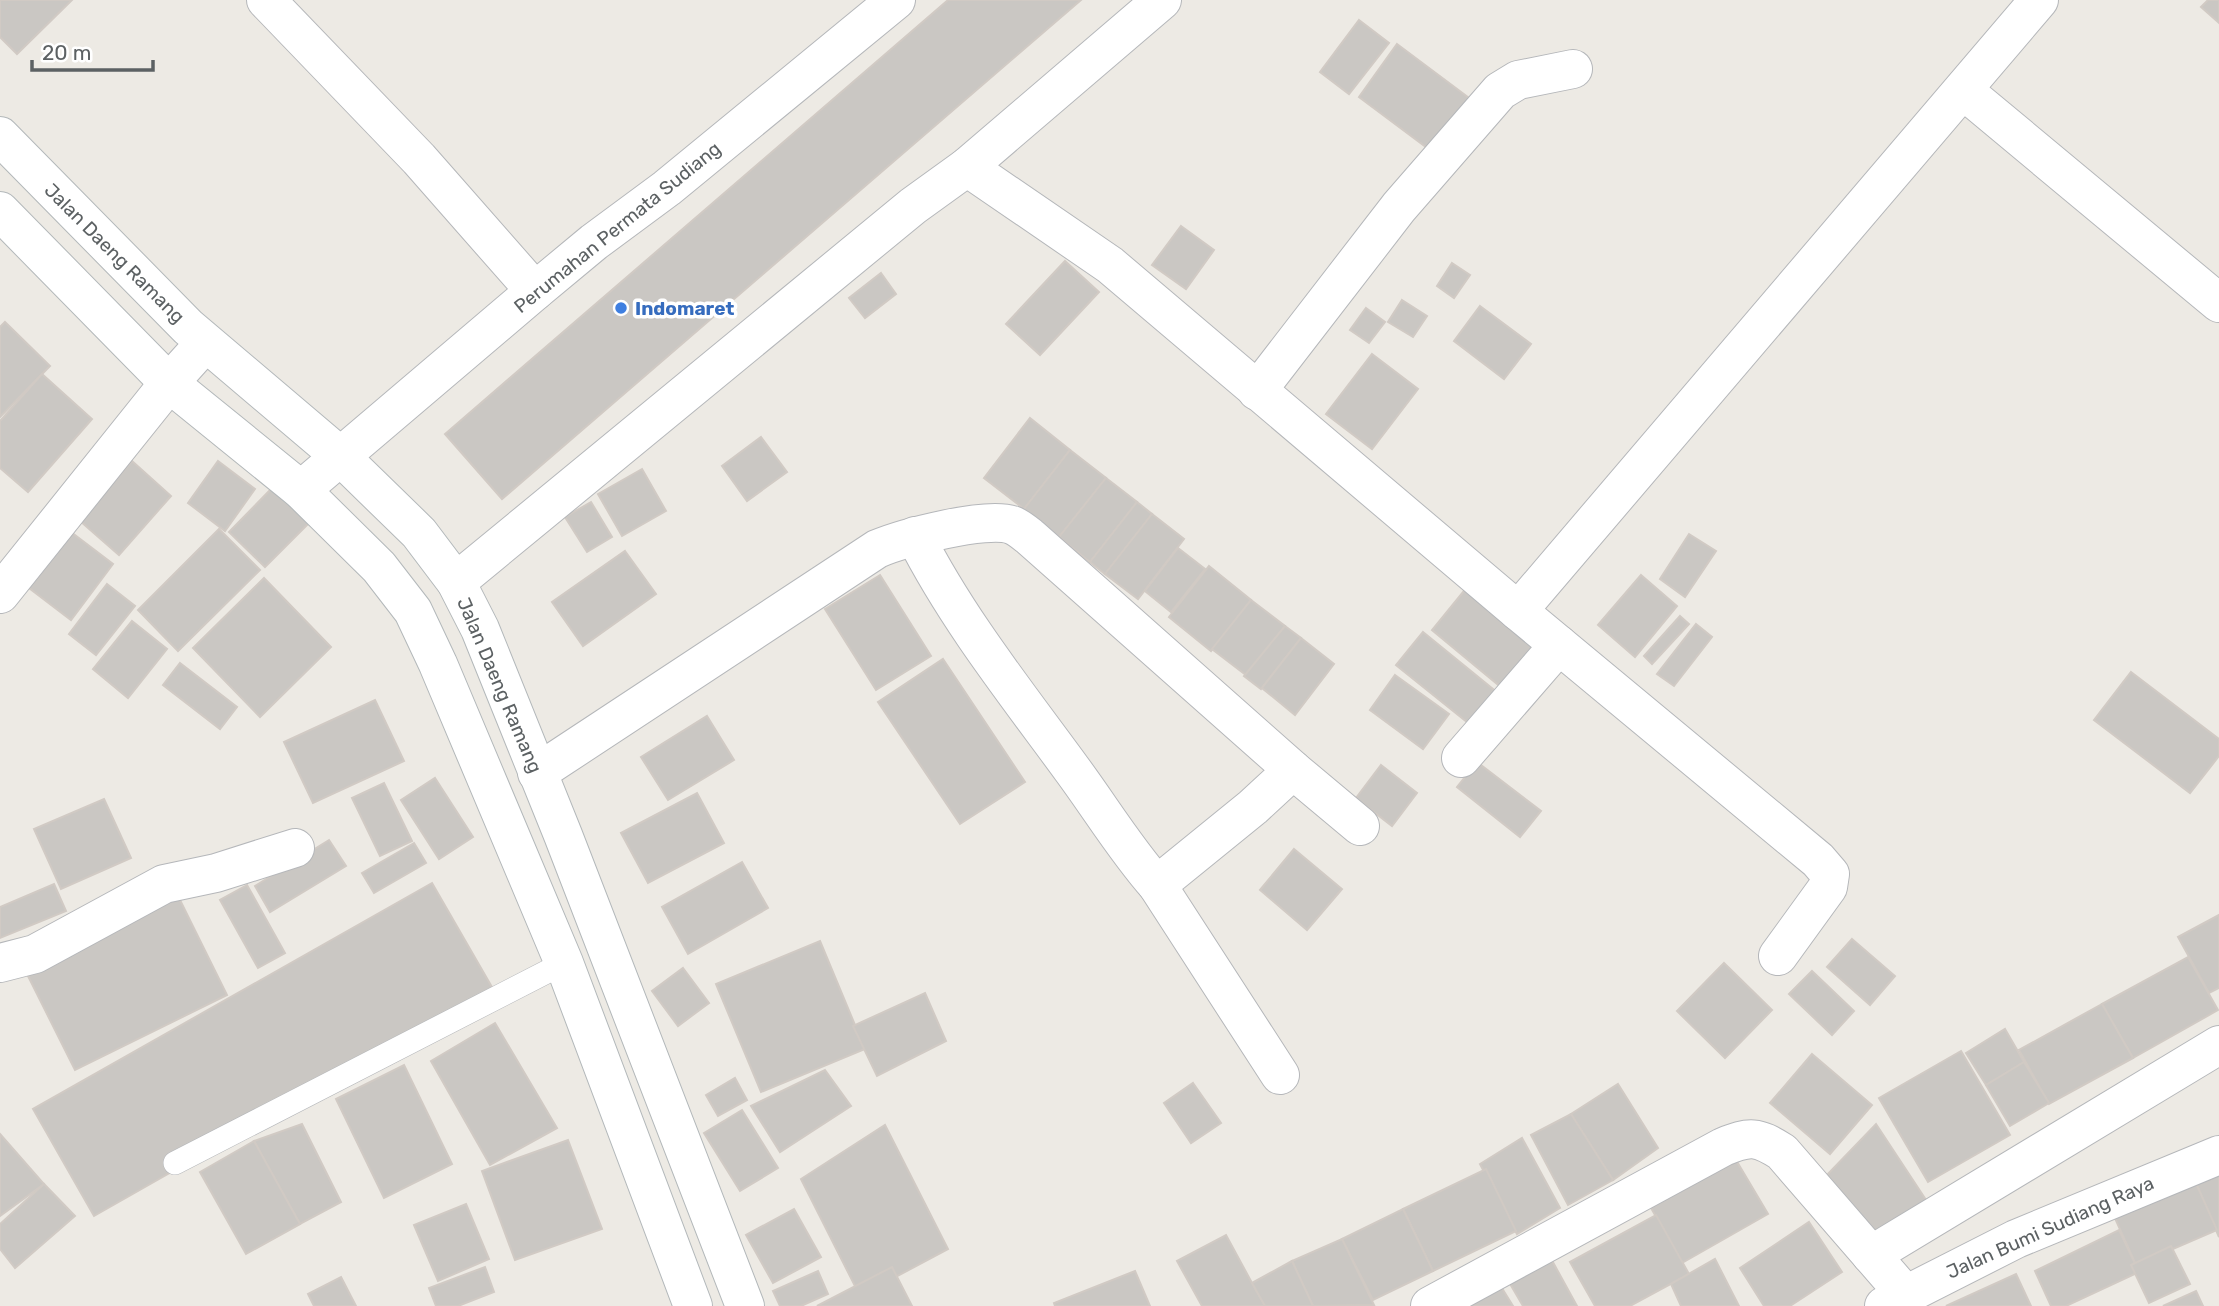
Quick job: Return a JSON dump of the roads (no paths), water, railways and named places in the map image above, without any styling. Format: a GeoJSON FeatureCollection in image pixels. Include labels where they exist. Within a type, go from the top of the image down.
{"type":"FeatureCollection","features":[{"type":"Feature","properties":{"kind":"street"},"geometry":{"type":"LineString","coordinates":[[265,0],[419,159],[535,291]]}},
{"type":"Feature","properties":{"kind":"street","name":"Perumahan Permata Sudiang"},"geometry":{"type":"LineString","coordinates":[[301,490],[594,242],[667,188],[896,0]]}},
{"type":"Feature","properties":{"kind":"street"},"geometry":{"type":"LineString","coordinates":[[456,582],[913,206],[967,167],[1162,0]]}},
{"type":"Feature","properties":{"kind":"street"},"geometry":{"type":"LineString","coordinates":[[1518,611],[2039,0]]}},
{"type":"Feature","properties":{"kind":"street"},"geometry":{"type":"LineString","coordinates":[[1258,391],[1399,206],[1500,91],[1518,80],[1573,69]]}},
{"type":"Feature","properties":{"kind":"street"},"geometry":{"type":"LineString","coordinates":[[1963,90],[2219,303]]}},
{"type":"Feature","properties":{"kind":"street","name":"Jalan Daeng Ramang"},"geometry":{"type":"LineString","coordinates":[[0,136],[205,343],[340,456],[419,533],[456,582],[480,629],[646,1046],[745,1306]]}},
{"type":"Feature","properties":{"kind":"street"},"geometry":{"type":"LineString","coordinates":[[967,167],[1110,265],[1518,611],[1818,860],[1830,874],[1828,887],[1778,956]]}},
{"type":"Feature","properties":{"kind":"street"},"geometry":{"type":"LineString","coordinates":[[0,211],[169,383],[301,490],[379,567],[413,611],[564,963],[694,1306]]}},
{"type":"Feature","properties":{"kind":"street"},"geometry":{"type":"LineString","coordinates":[[0,594],[169,383],[205,343]]}},
{"type":"Feature","properties":{"kind":"street"},"geometry":{"type":"LineString","coordinates":[[494,796],[537,773],[877,549],[915,536],[992,522],[1013,525],[1030,537],[1293,770],[1360,825]]}},
{"type":"Feature","properties":{"kind":"street"},"geometry":{"type":"LineString","coordinates":[[915,536],[930,564],[1001,672],[1138,863],[1157,885],[1280,1075]]}},
{"type":"Feature","properties":{"kind":"street"},"geometry":{"type":"LineString","coordinates":[[1461,758],[1559,645]]}},
{"type":"Feature","properties":{"kind":"street"},"geometry":{"type":"LineString","coordinates":[[1157,885],[1253,807],[1293,770]]}},
{"type":"Feature","properties":{"kind":"street"},"geometry":{"type":"LineString","coordinates":[[0,963],[35,954],[164,884],[216,873],[295,848]]}},
{"type":"Feature","properties":{"kind":"street"},"geometry":{"type":"LineString","coordinates":[[1871,1255],[2219,1045]]}},
{"type":"Feature","properties":{"kind":"street"},"geometry":{"type":"LineString","coordinates":[[1430,1306],[1723,1147],[1741,1140],[1762,1140],[1782,1152],[1871,1255],[1894,1300]]}},
{"type":"Feature","properties":{"kind":"street","name":"Jalan Bumi Sudiang Raya"},"geometry":{"type":"LineString","coordinates":[[1894,1300],[2016,1239],[2219,1155]]}},
{"type":"Feature","properties":{"kind":"lane"},"geometry":{"type":"LineString","coordinates":[[175,1163],[564,963]]}},
{"type":"Feature","properties":{"kind":"place","name":"Indomaret"},"geometry":{"type":"Point","coordinates":[621,308]}}]}
